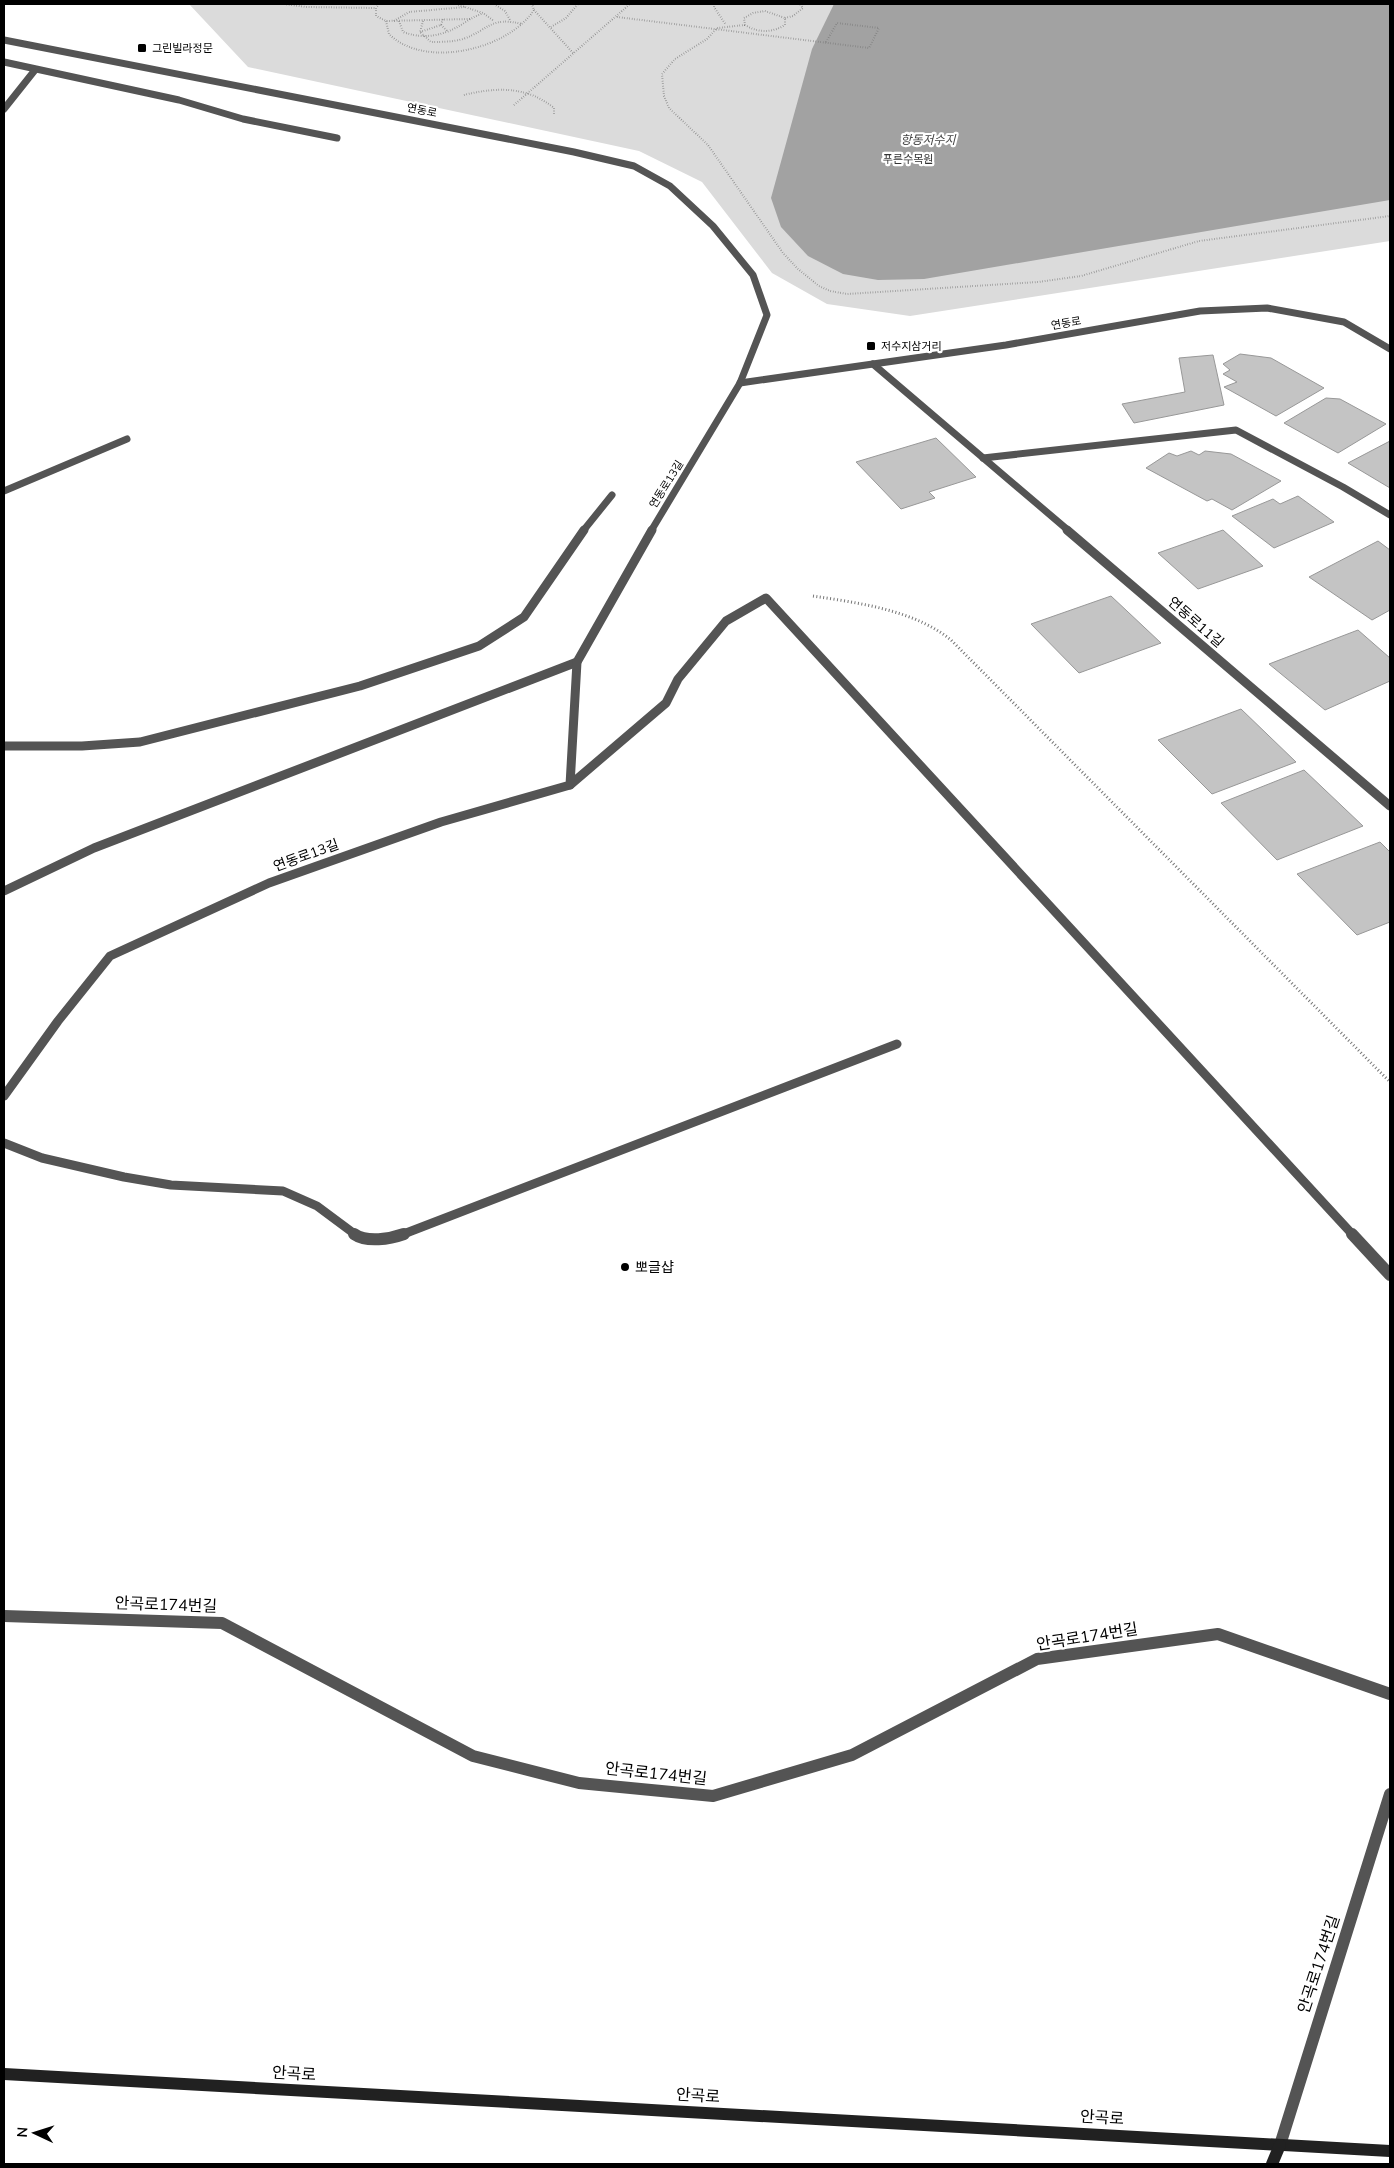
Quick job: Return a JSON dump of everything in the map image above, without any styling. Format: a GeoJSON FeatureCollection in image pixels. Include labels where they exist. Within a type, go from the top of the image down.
{"type":"FeatureCollection","features":[{"type":"Feature","properties":{"kind":"street","name":"연동로"},"geometry":{"type":"LineString","coordinates":[[4,40],[574,152],[634,166],[670,186],[713,226],[753,275],[767,315]]}},
{"type":"Feature","properties":{"kind":"street"},"geometry":{"type":"LineString","coordinates":[[4,62],[179,100],[243,119],[338,138]]}},
{"type":"Feature","properties":{"kind":"street"},"geometry":{"type":"LineString","coordinates":[[4,109],[35,70]]}},
{"type":"Feature","properties":{"kind":"street","name":"연동로"},"geometry":{"type":"LineString","coordinates":[[740,383],[1006,345],[1200,311],[1267,308],[1344,322],[1390,349]]}},
{"type":"Feature","properties":{"kind":"street","name":"연동로13길"},"geometry":{"type":"LineString","coordinates":[[4,1096],[58,1021],[110,956],[269,883],[441,822],[570,785],[576,662],[664,508],[740,383],[767,315]]}},
{"type":"Feature","properties":{"kind":"street","name":"연동로11길"},"geometry":{"type":"LineString","coordinates":[[873,364],[1390,806]]}},
{"type":"Feature","properties":{"kind":"street"},"geometry":{"type":"LineString","coordinates":[[983,458],[1236,430],[1343,487],[1390,515]]}},
{"type":"Feature","properties":{"kind":"street"},"geometry":{"type":"LineString","coordinates":[[4,491],[127,439]]}},
{"type":"Feature","properties":{"kind":"street"},"geometry":{"type":"LineString","coordinates":[[4,746],[82,746],[140,742],[360,686],[479,646],[524,617],[584,530],[612,495]]}},
{"type":"Feature","properties":{"kind":"street"},"geometry":{"type":"LineString","coordinates":[[570,785],[666,703],[678,679],[726,621],[766,598],[1390,1276]]}},
{"type":"Feature","properties":{"kind":"street"},"geometry":{"type":"LineString","coordinates":[[4,891],[94,848],[576,662]]}},
{"type":"Feature","properties":{"kind":"street"},"geometry":{"type":"LineString","coordinates":[[4,1143],[42,1158],[124,1177],[171,1185],[283,1191],[317,1206],[360,1238],[391,1239],[897,1044]]}},
{"type":"Feature","properties":{"kind":"street","name":"안곡로174번길"},"geometry":{"type":"LineString","coordinates":[[4,1616],[222,1623],[473,1756],[579,1782],[713,1796],[852,1755],[1038,1659],[1056,1656],[1218,1634],[1390,1694]]}},
{"type":"Feature","properties":{"kind":"street","name":"안곡로174번길"},"geometry":{"type":"LineString","coordinates":[[1280,2145],[1390,1794]]}},
{"type":"Feature","properties":{"kind":"street","name":"안곡로"},"geometry":{"type":"LineString","coordinates":[[4,2074],[1390,2151]]}},
{"type":"Feature","properties":{"kind":"street"},"geometry":{"type":"LineString","coordinates":[[1272,2164],[1280,2145]]}},
{"type":"Feature","properties":{"kind":"path"},"geometry":{"type":"LineString","coordinates":[[285,4],[306,8],[376,8]]}},
{"type":"Feature","properties":{"kind":"path"},"geometry":{"type":"LineString","coordinates":[[379,4],[376,8],[376,16],[386,21],[470,19]]}},
{"type":"Feature","properties":{"kind":"path"},"geometry":{"type":"LineString","coordinates":[[456,4],[483,13],[494,21]]}},
{"type":"Feature","properties":{"kind":"path"},"geometry":{"type":"LineString","coordinates":[[494,4],[505,10],[510,20]]}},
{"type":"Feature","properties":{"kind":"path"},"geometry":{"type":"LineString","coordinates":[[532,4],[534,10],[574,54]]}},
{"type":"Feature","properties":{"kind":"path"},"geometry":{"type":"LineString","coordinates":[[551,27],[566,18],[578,4]]}},
{"type":"Feature","properties":{"kind":"path"},"geometry":{"type":"LineString","coordinates":[[482,134],[630,4]]}},
{"type":"Feature","properties":{"kind":"path"},"geometry":{"type":"LineString","coordinates":[[715,4],[714,7],[726,26]]}},
{"type":"Feature","properties":{"kind":"path"},"geometry":{"type":"LineString","coordinates":[[745,25],[744,18],[758,12],[772,12],[785,18],[800,12],[803,8],[800,4]]}},
{"type":"Feature","properties":{"kind":"path"},"geometry":{"type":"LineString","coordinates":[[394,21],[409,12],[465,7]]}},
{"type":"Feature","properties":{"kind":"path"},"geometry":{"type":"LineString","coordinates":[[386,21],[385,27],[389,35],[400,42],[424,50],[443,52],[484,44],[505,37],[516,30],[534,10]]}},
{"type":"Feature","properties":{"kind":"path"},"geometry":{"type":"LineString","coordinates":[[399,21],[403,32],[411,36],[424,38],[448,32],[483,13]]}},
{"type":"Feature","properties":{"kind":"path"},"geometry":{"type":"LineString","coordinates":[[616,17],[776,35],[868,48],[878,28],[837,23],[826,42]]}},
{"type":"Feature","properties":{"kind":"path"},"geometry":{"type":"LineString","coordinates":[[785,18],[785,25],[776,30],[755,30],[745,25],[717,28],[707,40],[675,58],[662,74],[663,92],[668,107],[707,144],[773,240],[795,266],[815,284],[826,290],[847,294],[1038,282],[1081,276],[1199,241],[1390,216]]}},
{"type":"Feature","properties":{"kind":"path"},"geometry":{"type":"LineString","coordinates":[[442,26],[443,19]]}},
{"type":"Feature","properties":{"kind":"path"},"geometry":{"type":"LineString","coordinates":[[423,21],[420,32],[430,42],[454,41],[464,38],[494,21],[510,20],[522,24]]}},
{"type":"Feature","properties":{"kind":"path"},"geometry":{"type":"LineString","coordinates":[[442,26],[448,32]]}},
{"type":"Feature","properties":{"kind":"path"},"geometry":{"type":"LineString","coordinates":[[420,32],[442,26]]}},
{"type":"Feature","properties":{"kind":"path"},"geometry":{"type":"LineString","coordinates":[[776,30],[776,35]]}},
{"type":"Feature","properties":{"kind":"path"},"geometry":{"type":"LineString","coordinates":[[766,598],[804,594],[837,599],[911,619],[944,634],[974,660],[1390,1082]]}},
{"type":"Feature","properties":{"kind":"green space","name":"푸른수목원"},"geometry":{"type":"Polygon","coordinates":[[[189,4],[1390,4],[1390,241],[910,316],[827,304],[772,273],[702,182],[639,151],[248,67],[189,4]]]}},
{"type":"Feature","properties":{"kind":"water","name":"항동저수지"},"geometry":{"type":"Polygon","coordinates":[[[834,4],[1390,4],[1390,200],[924,279],[878,280],[843,274],[808,256],[781,227],[771,198],[812,49],[834,4]]]}},
{"type":"Feature","properties":{"kind":"building"},"geometry":{"type":"Polygon","coordinates":[[[1240,354],[1271,358],[1324,388],[1276,416],[1224,387],[1237,382],[1223,374],[1230,370],[1223,364],[1240,354]]]}},
{"type":"Feature","properties":{"kind":"building"},"geometry":{"type":"Polygon","coordinates":[[[1213,355],[1224,405],[1134,423],[1122,404],[1185,392],[1179,358],[1213,355]]]}},
{"type":"Feature","properties":{"kind":"building"},"geometry":{"type":"Polygon","coordinates":[[[1326,398],[1340,399],[1386,424],[1338,453],[1284,423],[1326,398]]]}},
{"type":"Feature","properties":{"kind":"building"},"geometry":{"type":"Polygon","coordinates":[[[936,438],[976,477],[929,492],[935,498],[901,509],[856,462],[936,438]]]}},
{"type":"Feature","properties":{"kind":"building"},"geometry":{"type":"Polygon","coordinates":[[[1390,441],[1390,488],[1348,463],[1390,441]]]}},
{"type":"Feature","properties":{"kind":"building"},"geometry":{"type":"Polygon","coordinates":[[[1191,451],[1199,455],[1205,451],[1231,454],[1281,481],[1232,510],[1212,499],[1207,501],[1146,468],[1169,453],[1177,456],[1191,451]]]}},
{"type":"Feature","properties":{"kind":"building"},"geometry":{"type":"Polygon","coordinates":[[[1298,496],[1334,522],[1274,548],[1232,516],[1273,499],[1280,504],[1298,496]]]}},
{"type":"Feature","properties":{"kind":"building"},"geometry":{"type":"Polygon","coordinates":[[[1223,530],[1263,566],[1198,589],[1158,553],[1223,530]]]}},
{"type":"Feature","properties":{"kind":"building"},"geometry":{"type":"Polygon","coordinates":[[[1378,541],[1390,550],[1390,610],[1372,620],[1309,577],[1378,541]]]}},
{"type":"Feature","properties":{"kind":"building"},"geometry":{"type":"Polygon","coordinates":[[[1111,596],[1161,643],[1079,673],[1031,624],[1111,596]]]}},
{"type":"Feature","properties":{"kind":"building"},"geometry":{"type":"Polygon","coordinates":[[[1358,630],[1390,658],[1390,681],[1325,710],[1269,664],[1358,630]]]}},
{"type":"Feature","properties":{"kind":"building"},"geometry":{"type":"Polygon","coordinates":[[[1241,709],[1296,762],[1212,794],[1158,740],[1241,709]]]}},
{"type":"Feature","properties":{"kind":"building"},"geometry":{"type":"Polygon","coordinates":[[[1304,770],[1363,826],[1277,860],[1221,803],[1304,770]]]}},
{"type":"Feature","properties":{"kind":"building"},"geometry":{"type":"Polygon","coordinates":[[[1380,842],[1390,852],[1390,922],[1357,935],[1297,874],[1380,842]]]}},
{"type":"Feature","properties":{"kind":"place","name":"그린빌라정문"},"geometry":{"type":"Point","coordinates":[142,48]}},
{"type":"Feature","properties":{"kind":"place","name":"저수지삼거리"},"geometry":{"type":"Point","coordinates":[871,346]}},
{"type":"Feature","properties":{"kind":"place","name":"뽀글샵"},"geometry":{"type":"Point","coordinates":[625,1267]}}]}
